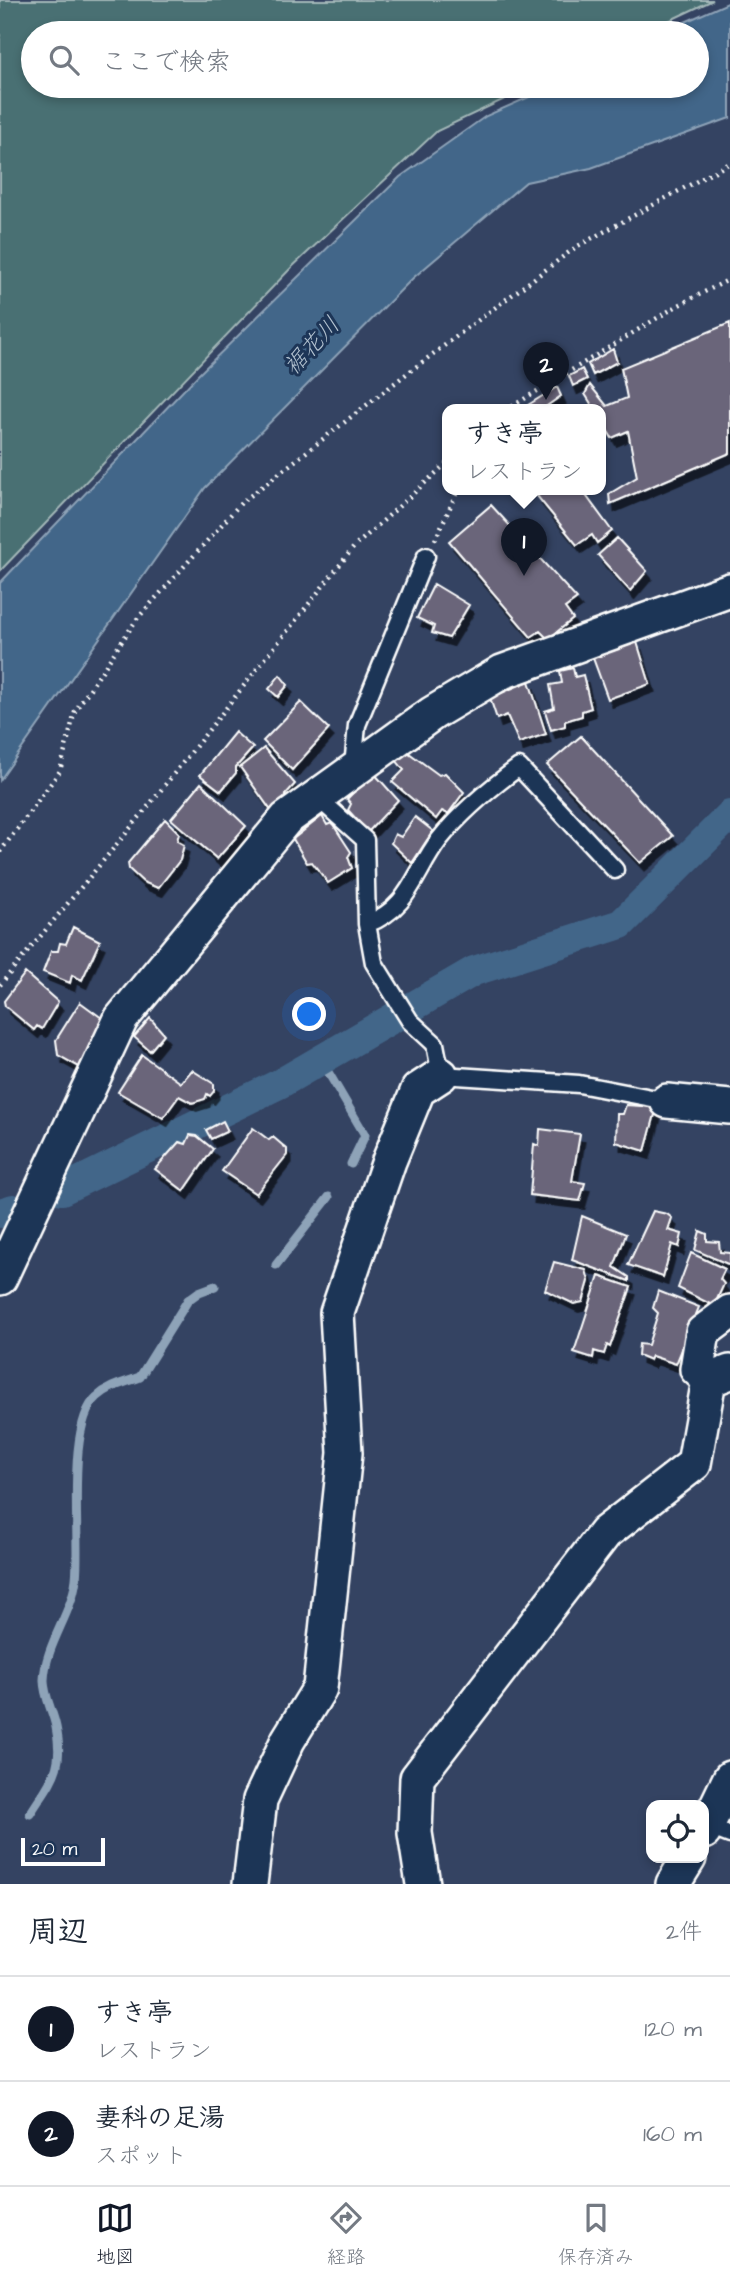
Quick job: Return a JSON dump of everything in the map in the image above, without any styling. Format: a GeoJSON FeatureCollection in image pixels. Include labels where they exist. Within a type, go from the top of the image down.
{"type":"FeatureCollection","features":[{"type":"Feature","properties":{"kind":"street"},"geometry":{"type":"LineString","coordinates":[[0,1278],[121,1019],[286,819],[318,799],[433,713],[502,672],[730,590]]}},
{"type":"Feature","properties":{"kind":"street"},"geometry":{"type":"LineString","coordinates":[[250,1884],[260,1800],[288,1740],[320,1688],[345,1453],[337,1313],[389,1161],[418,1090],[441,1075]]}},
{"type":"Feature","properties":{"kind":"street"},"geometry":{"type":"LineString","coordinates":[[667,1101],[730,1107]]}},
{"type":"Feature","properties":{"kind":"street"},"geometry":{"type":"LineString","coordinates":[[423,1884],[415,1833],[416,1778],[604,1534],[694,1464],[719,1376],[697,1369],[703,1332],[730,1312]]}},
{"type":"Feature","properties":{"kind":"street"},"geometry":{"type":"LineString","coordinates":[[714,1831],[730,1778]]}},
{"type":"Feature","properties":{"kind":"street"},"geometry":{"type":"LineString","coordinates":[[673,1884],[686,1863]]}},
{"type":"Feature","properties":{"kind":"lane"},"geometry":{"type":"LineString","coordinates":[[353,772],[357,725],[426,556]]}},
{"type":"Feature","properties":{"kind":"lane"},"geometry":{"type":"LineString","coordinates":[[367,924],[386,917],[403,901],[439,840],[486,792],[519,767],[615,870]]}},
{"type":"Feature","properties":{"kind":"lane"},"geometry":{"type":"LineString","coordinates":[[318,799],[365,840],[367,924],[373,963],[410,1021],[435,1044],[441,1075],[579,1084],[667,1101]]}},
{"type":"Feature","properties":{"kind":"path"},"geometry":{"type":"LineString","coordinates":[[0,852],[60,771],[75,711],[137,619],[241,503],[405,375],[576,247],[730,163]]}},
{"type":"Feature","properties":{"kind":"path"},"geometry":{"type":"LineString","coordinates":[[516,404],[677,306],[730,279]]}},
{"type":"Feature","properties":{"kind":"path"},"geometry":{"type":"LineString","coordinates":[[0,985],[142,814],[354,547],[442,468]]}},
{"type":"Feature","properties":{"kind":"path"},"geometry":{"type":"LineString","coordinates":[[426,556],[456,495]]}},
{"type":"Feature","properties":{"kind":"green space"},"geometry":{"type":"Polygon","coordinates":[[[0,0],[713,0],[668,21],[21,21],[21,98],[507,98],[437,131],[291,268],[0,571],[0,0]]]}},
{"type":"Feature","properties":{"kind":"water","name":"裾花川"},"geometry":{"type":"Polygon","coordinates":[[[730,2],[730,118],[591,168],[526,182],[413,278],[205,488],[0,780],[0,583],[198,375],[400,177],[486,116],[527,98],[709,98],[709,21],[687,21],[730,2]]]}},
{"type":"Feature","properties":{"kind":"building"},"geometry":{"type":"Polygon","coordinates":[[[730,323],[730,453],[610,504],[609,494],[637,477],[628,431],[612,438],[606,428],[606,405],[627,398],[621,368],[730,323]]]}},
{"type":"Feature","properties":{"kind":"building"},"geometry":{"type":"Polygon","coordinates":[[[613,349],[617,362],[593,375],[588,364],[613,349]]]}},
{"type":"Feature","properties":{"kind":"building"},"geometry":{"type":"Polygon","coordinates":[[[582,369],[587,379],[573,386],[569,376],[582,369]]]}},
{"type":"Feature","properties":{"kind":"building"},"geometry":{"type":"Polygon","coordinates":[[[590,385],[605,404],[591,404],[585,394],[590,385]]]}},
{"type":"Feature","properties":{"kind":"building"},"geometry":{"type":"Polygon","coordinates":[[[557,387],[561,396],[550,404],[530,404],[557,387]]]}},
{"type":"Feature","properties":{"kind":"building"},"geometry":{"type":"Polygon","coordinates":[[[586,495],[612,531],[597,543],[592,535],[577,545],[537,496],[586,495]]]}},
{"type":"Feature","properties":{"kind":"building"},"geometry":{"type":"Polygon","coordinates":[[[491,505],[577,599],[565,608],[573,619],[548,639],[540,631],[531,637],[449,541],[491,505]]]}},
{"type":"Feature","properties":{"kind":"building"},"geometry":{"type":"Polygon","coordinates":[[[617,538],[647,571],[630,591],[598,555],[617,538]]]}},
{"type":"Feature","properties":{"kind":"building"},"geometry":{"type":"Polygon","coordinates":[[[434,584],[469,605],[449,638],[432,633],[434,626],[417,618],[434,584]]]}},
{"type":"Feature","properties":{"kind":"building"},"geometry":{"type":"Polygon","coordinates":[[[637,642],[650,684],[608,699],[593,658],[637,642]]]}},
{"type":"Feature","properties":{"kind":"building"},"geometry":{"type":"Polygon","coordinates":[[[573,668],[575,677],[583,675],[591,708],[582,711],[582,716],[565,721],[565,726],[551,730],[545,711],[554,708],[550,685],[562,683],[560,671],[573,668]]]}},
{"type":"Feature","properties":{"kind":"building"},"geometry":{"type":"Polygon","coordinates":[[[280,675],[288,685],[278,697],[269,689],[280,675]]]}},
{"type":"Feature","properties":{"kind":"building"},"geometry":{"type":"Polygon","coordinates":[[[529,681],[546,734],[519,743],[507,715],[497,719],[490,698],[529,681]]]}},
{"type":"Feature","properties":{"kind":"building"},"geometry":{"type":"Polygon","coordinates":[[[301,702],[329,729],[292,770],[263,741],[301,702]]]}},
{"type":"Feature","properties":{"kind":"building"},"geometry":{"type":"Polygon","coordinates":[[[235,732],[253,748],[236,767],[236,773],[221,791],[200,775],[235,732]]]}},
{"type":"Feature","properties":{"kind":"building"},"geometry":{"type":"Polygon","coordinates":[[[581,736],[673,836],[640,863],[547,765],[581,736]]]}},
{"type":"Feature","properties":{"kind":"building"},"geometry":{"type":"Polygon","coordinates":[[[264,748],[295,784],[285,795],[284,802],[272,812],[240,767],[264,748]]]}},
{"type":"Feature","properties":{"kind":"building"},"geometry":{"type":"Polygon","coordinates":[[[405,750],[439,775],[445,773],[464,792],[448,814],[442,811],[436,819],[392,782],[404,770],[396,760],[405,750]]]}},
{"type":"Feature","properties":{"kind":"building"},"geometry":{"type":"Polygon","coordinates":[[[373,772],[398,800],[368,832],[348,810],[351,804],[347,799],[373,772]]]}},
{"type":"Feature","properties":{"kind":"building"},"geometry":{"type":"Polygon","coordinates":[[[201,783],[246,826],[217,859],[171,819],[201,783]]]}},
{"type":"Feature","properties":{"kind":"building"},"geometry":{"type":"Polygon","coordinates":[[[322,816],[327,825],[332,823],[351,852],[348,857],[352,868],[328,883],[312,862],[307,863],[293,839],[322,816]]]}},
{"type":"Feature","properties":{"kind":"building"},"geometry":{"type":"Polygon","coordinates":[[[415,817],[433,831],[412,863],[391,843],[395,834],[401,837],[415,817]]]}},
{"type":"Feature","properties":{"kind":"building"},"geometry":{"type":"Polygon","coordinates":[[[165,819],[179,833],[177,841],[184,845],[180,860],[158,888],[143,882],[129,869],[128,863],[165,819]]]}},
{"type":"Feature","properties":{"kind":"building"},"geometry":{"type":"Polygon","coordinates":[[[73,927],[100,941],[82,980],[72,975],[70,983],[43,972],[51,951],[58,951],[60,943],[66,944],[73,927]]]}},
{"type":"Feature","properties":{"kind":"building"},"geometry":{"type":"Polygon","coordinates":[[[25,973],[58,1002],[42,1029],[37,1026],[34,1030],[5,1006],[4,1001],[25,973]]]}},
{"type":"Feature","properties":{"kind":"building"},"geometry":{"type":"Polygon","coordinates":[[[80,1002],[106,1021],[83,1069],[58,1055],[56,1040],[80,1002]]]}},
{"type":"Feature","properties":{"kind":"building"},"geometry":{"type":"Polygon","coordinates":[[[150,1018],[164,1034],[150,1051],[134,1037],[150,1018]]]}},
{"type":"Feature","properties":{"kind":"building"},"geometry":{"type":"Polygon","coordinates":[[[142,1055],[181,1083],[192,1070],[214,1084],[214,1091],[210,1096],[207,1094],[205,1099],[192,1103],[179,1096],[163,1118],[118,1092],[142,1055]]]}},
{"type":"Feature","properties":{"kind":"building"},"geometry":{"type":"Polygon","coordinates":[[[626,1105],[657,1107],[645,1151],[616,1142],[617,1114],[623,1114],[626,1105]]]}},
{"type":"Feature","properties":{"kind":"building"},"geometry":{"type":"Polygon","coordinates":[[[223,1121],[228,1131],[211,1139],[206,1130],[223,1121]]]}},
{"type":"Feature","properties":{"kind":"building"},"geometry":{"type":"Polygon","coordinates":[[[253,1128],[269,1140],[273,1137],[287,1149],[287,1155],[256,1194],[222,1171],[253,1128]]]}},
{"type":"Feature","properties":{"kind":"building"},"geometry":{"type":"Polygon","coordinates":[[[540,1129],[580,1134],[572,1181],[585,1183],[580,1201],[530,1195],[534,1144],[539,1146],[540,1129]]]}},
{"type":"Feature","properties":{"kind":"building"},"geometry":{"type":"Polygon","coordinates":[[[190,1135],[197,1136],[213,1149],[184,1191],[155,1169],[179,1142],[186,1144],[190,1135]]]}},
{"type":"Feature","properties":{"kind":"building"},"geometry":{"type":"Polygon","coordinates":[[[653,1211],[667,1214],[672,1218],[668,1230],[682,1234],[679,1247],[672,1244],[663,1277],[628,1265],[653,1211]]]}},
{"type":"Feature","properties":{"kind":"building"},"geometry":{"type":"Polygon","coordinates":[[[582,1216],[626,1234],[614,1267],[629,1277],[629,1281],[572,1260],[582,1216]]]}},
{"type":"Feature","properties":{"kind":"building"},"geometry":{"type":"Polygon","coordinates":[[[700,1231],[707,1234],[707,1241],[719,1242],[720,1252],[730,1253],[730,1265],[695,1250],[700,1231]]]}},
{"type":"Feature","properties":{"kind":"building"},"geometry":{"type":"Polygon","coordinates":[[[691,1253],[725,1269],[720,1279],[724,1284],[714,1306],[678,1288],[691,1253]]]}},
{"type":"Feature","properties":{"kind":"building"},"geometry":{"type":"Polygon","coordinates":[[[554,1262],[586,1270],[589,1281],[583,1302],[574,1304],[545,1290],[554,1262]]]}},
{"type":"Feature","properties":{"kind":"building"},"geometry":{"type":"Polygon","coordinates":[[[599,1276],[631,1287],[610,1347],[607,1345],[604,1354],[594,1351],[593,1358],[574,1352],[599,1276]]]}},
{"type":"Feature","properties":{"kind":"building"},"geometry":{"type":"Polygon","coordinates":[[[658,1291],[699,1307],[676,1364],[652,1356],[650,1360],[638,1355],[639,1344],[648,1345],[658,1313],[653,1308],[658,1291]]]}},
{"type":"Feature","properties":{"kind":"waterway"},"geometry":{"type":"LineString","coordinates":[[62,1190],[281,1083],[474,971],[621,924],[730,815]]}},
{"type":"Feature","properties":{"kind":"waterway"},"geometry":{"type":"LineString","coordinates":[[321,1060],[365,1135],[351,1164]]}},
{"type":"Feature","properties":{"kind":"waterway"},"geometry":{"type":"LineString","coordinates":[[276,1265],[329,1197]]}},
{"type":"Feature","properties":{"kind":"waterway"},"geometry":{"type":"LineString","coordinates":[[0,1213],[13,1209]]}},
{"type":"Feature","properties":{"kind":"waterway"},"geometry":{"type":"LineString","coordinates":[[30,1814],[50,1783],[59,1754],[55,1721],[45,1692],[45,1667],[74,1592],[77,1561],[76,1483],[81,1431],[87,1411],[102,1393],[140,1377],[188,1300],[215,1286]]}},
{"type":"Feature","properties":{"kind":"place","name":"妻科の足湯"},"geometry":{"type":"Point","coordinates":[546,400]}},
{"type":"Feature","properties":{"kind":"place","name":"すき亭"},"geometry":{"type":"Point","coordinates":[524,576]}}]}
